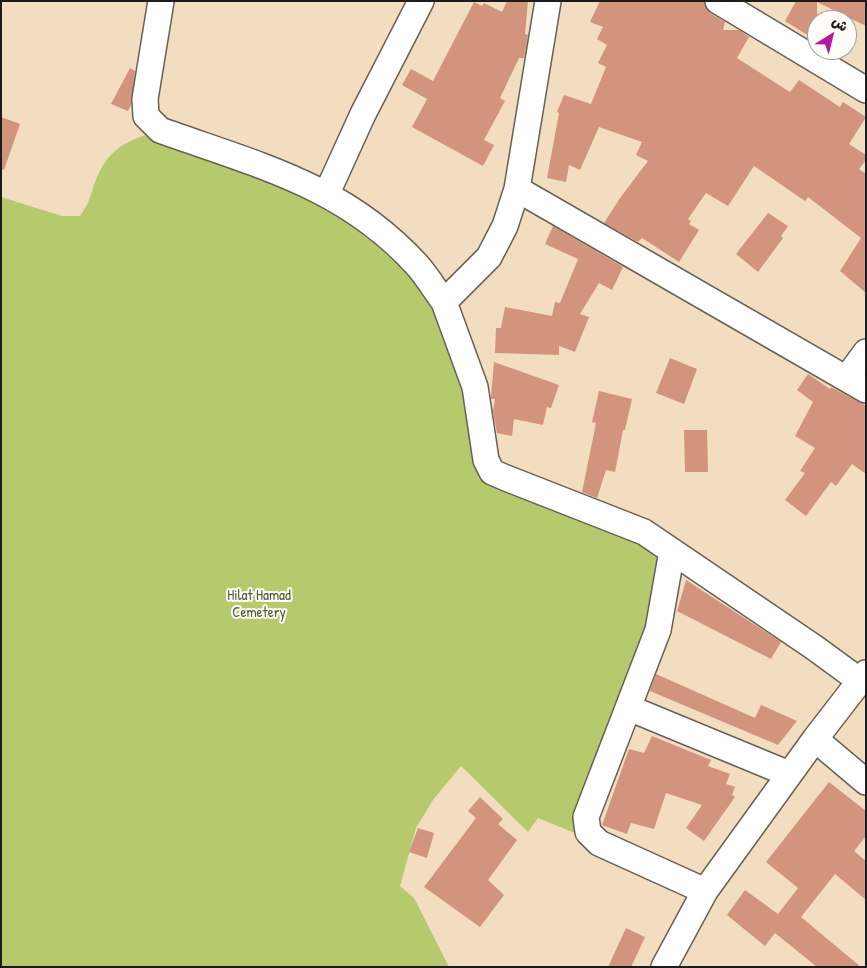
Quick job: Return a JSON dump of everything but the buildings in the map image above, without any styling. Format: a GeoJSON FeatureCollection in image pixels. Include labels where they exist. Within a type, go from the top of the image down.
{"type":"FeatureCollection","features":[{"type":"Feature","properties":{"kind":"street"},"geometry":{"type":"LineString","coordinates":[[161,1],[145,99],[146,116],[160,130],[292,177],[327,193],[356,211],[389,238],[418,266],[444,302],[475,386],[486,460],[492,472],[644,532],[815,648],[863,677],[815,738],[705,891],[664,967]]}},
{"type":"Feature","properties":{"kind":"street"},"geometry":{"type":"LineString","coordinates":[[327,193],[363,114],[421,1]]}},
{"type":"Feature","properties":{"kind":"street"},"geometry":{"type":"LineString","coordinates":[[444,302],[489,257],[505,226],[517,189],[548,1]]}},
{"type":"Feature","properties":{"kind":"street"},"geometry":{"type":"LineString","coordinates":[[718,1],[866,90]]}},
{"type":"Feature","properties":{"kind":"street"},"geometry":{"type":"LineString","coordinates":[[517,189],[856,384],[866,352]]}},
{"type":"Feature","properties":{"kind":"street"},"geometry":{"type":"LineString","coordinates":[[672,551],[658,630],[586,817],[588,832],[599,843],[705,891]]}},
{"type":"Feature","properties":{"kind":"street"},"geometry":{"type":"LineString","coordinates":[[628,708],[789,774]]}},
{"type":"Feature","properties":{"kind":"street"},"geometry":{"type":"LineString","coordinates":[[815,738],[866,782]]}},
{"type":"Feature","properties":{"kind":"green space","name":"Hilat Hamad Cemetery"},"geometry":{"type":"Polygon","coordinates":[[[166,131],[339,196],[438,284],[485,479],[661,547],[680,578],[679,593],[648,684],[582,836],[538,818],[528,832],[461,766],[433,800],[416,828],[400,886],[414,898],[449,967],[1,967],[1,197],[62,216],[80,216],[87,204],[100,171],[112,154],[137,138],[166,131]]]}}]}
